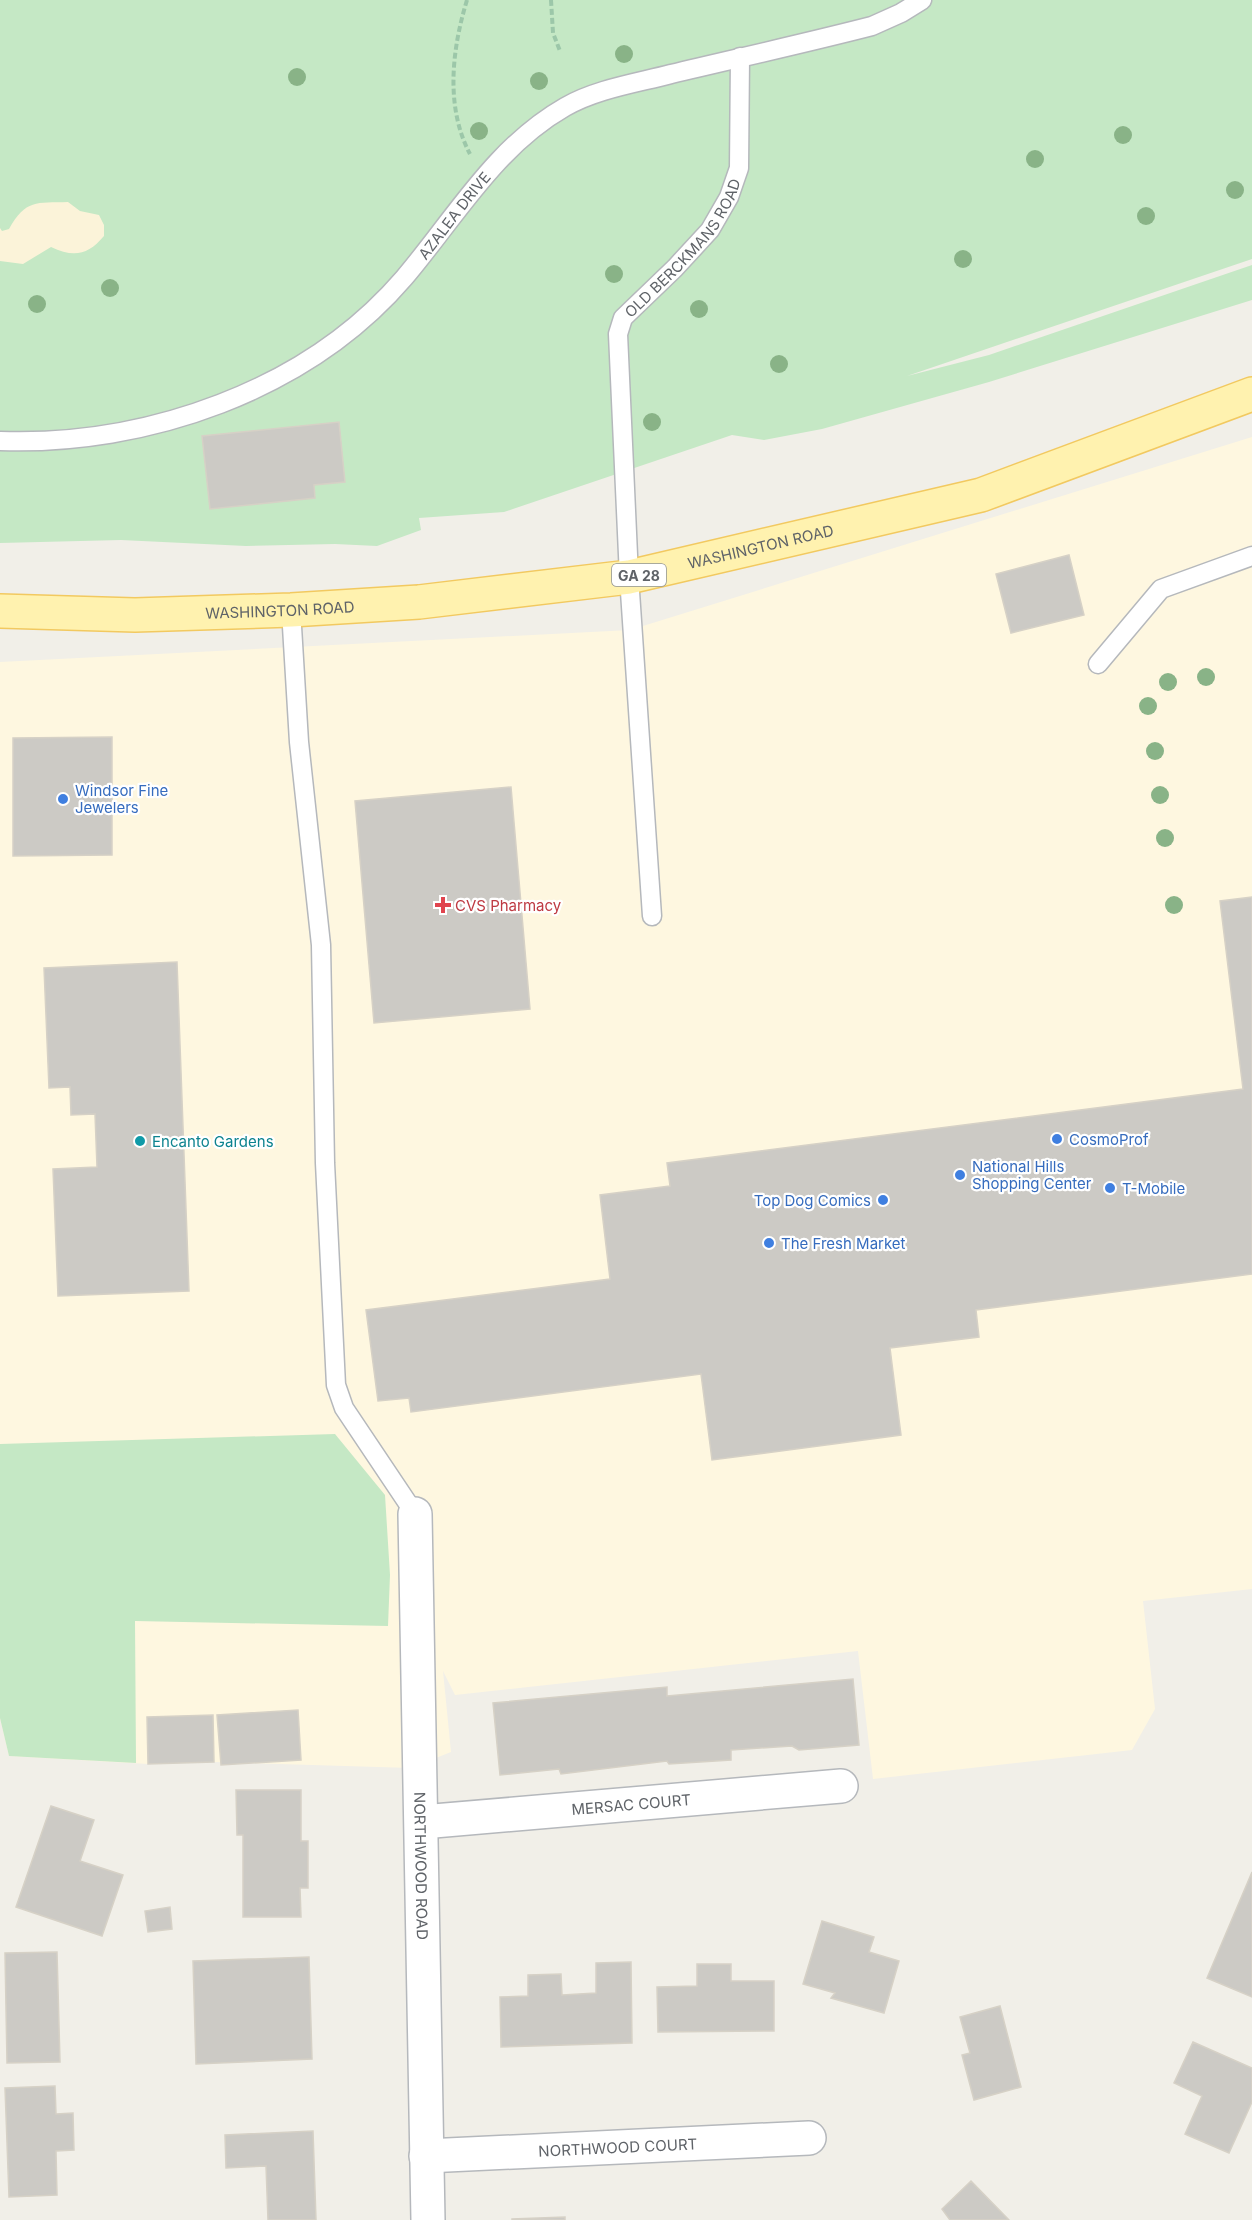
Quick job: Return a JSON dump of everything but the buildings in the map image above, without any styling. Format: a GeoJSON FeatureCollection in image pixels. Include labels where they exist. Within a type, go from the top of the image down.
{"type":"FeatureCollection","features":[{"type":"Feature","properties":{"kind":"main road","name":"WASHINGTON ROAD"},"geometry":{"type":"LineString","coordinates":[[0,611],[135,615],[291,610],[419,602],[629,577],[981,495],[1252,394]]}},
{"type":"Feature","properties":{"kind":"street","name":"NORTHWOOD ROAD"},"geometry":{"type":"LineString","coordinates":[[415,1514],[428,2220]]}},
{"type":"Feature","properties":{"kind":"street","name":"MERSAC COURT"},"geometry":{"type":"LineString","coordinates":[[422,1822],[841,1786]]}},
{"type":"Feature","properties":{"kind":"street","name":"NORTHWOOD COURT"},"geometry":{"type":"LineString","coordinates":[[426,2156],[809,2138]]}},
{"type":"Feature","properties":{"kind":"lane","name":"AZALEA DRIVE"},"geometry":{"type":"LineString","coordinates":[[0,441],[66,439],[183,417],[256,387],[332,345],[382,302],[483,178],[514,145],[568,105],[604,92],[872,26],[901,13],[922,0]]}},
{"type":"Feature","properties":{"kind":"lane","name":"OLD BERCKMANS ROAD"},"geometry":{"type":"LineString","coordinates":[[652,916],[629,577],[618,334],[623,318],[675,268],[710,230],[729,197],[739,168],[740,57]]}},
{"type":"Feature","properties":{"kind":"lane"},"geometry":{"type":"LineString","coordinates":[[1098,664],[1161,589],[1252,556]]}},
{"type":"Feature","properties":{"kind":"lane"},"geometry":{"type":"LineString","coordinates":[[291,610],[299,742],[321,945],[325,1163],[336,1384],[344,1408],[415,1514]]}},
{"type":"Feature","properties":{"kind":"path"},"geometry":{"type":"LineString","coordinates":[[467,0],[454,71],[454,100],[457,123],[483,178]]}},
{"type":"Feature","properties":{"kind":"path"},"geometry":{"type":"LineString","coordinates":[[551,0],[553,33],[560,51]]}},
{"type":"Feature","properties":{"kind":"shaded area"},"geometry":{"type":"Polygon","coordinates":[[[1252,437],[1252,1589],[1143,1601],[1155,1709],[1132,1750],[873,1779],[858,1651],[455,1695],[443,1671],[451,1752],[411,1768],[214,1762],[148,1764],[9,1756],[0,1718],[0,662],[630,630],[1252,437]]]}},
{"type":"Feature","properties":{"kind":"green space"},"geometry":{"type":"Polygon","coordinates":[[[0,0],[1252,0],[1252,259],[907,376],[989,355],[1252,265],[1252,300],[989,382],[822,429],[764,440],[732,435],[504,512],[419,518],[421,530],[377,546],[335,544],[246,546],[121,540],[0,543],[0,0]]]}},
{"type":"Feature","properties":{"kind":"green space"},"geometry":{"type":"Polygon","coordinates":[[[335,1434],[385,1495],[390,1575],[388,1626],[135,1621],[136,1763],[9,1756],[0,1718],[0,1444],[335,1434]]]}},
{"type":"Feature","properties":{"kind":"sand"},"geometry":{"type":"Polygon","coordinates":[[[68,202],[80,211],[99,215],[104,225],[104,236],[98,242],[80,253],[67,253],[51,247],[23,264],[0,261],[0,228],[2,231],[9,229],[21,212],[33,205],[68,202]]]}},
{"type":"Feature","properties":{"kind":"place","name":"Windsor Fine Jewelers"},"geometry":{"type":"Point","coordinates":[63,799]}},
{"type":"Feature","properties":{"kind":"place","name":"CVS Pharmacy"},"geometry":{"type":"Point","coordinates":[443,905]}},
{"type":"Feature","properties":{"kind":"place","name":"CosmoProf"},"geometry":{"type":"Point","coordinates":[1057,1139]}},
{"type":"Feature","properties":{"kind":"place","name":"Encanto Gardens"},"geometry":{"type":"Point","coordinates":[140,1141]}},
{"type":"Feature","properties":{"kind":"place","name":"National Hills Shopping Center"},"geometry":{"type":"Point","coordinates":[960,1175]}},
{"type":"Feature","properties":{"kind":"place","name":"T-Mobile"},"geometry":{"type":"Point","coordinates":[1110,1188]}},
{"type":"Feature","properties":{"kind":"place","name":"Top Dog Comics"},"geometry":{"type":"Point","coordinates":[883,1200]}},
{"type":"Feature","properties":{"kind":"place","name":"The Fresh Market"},"geometry":{"type":"Point","coordinates":[769,1243]}}]}
